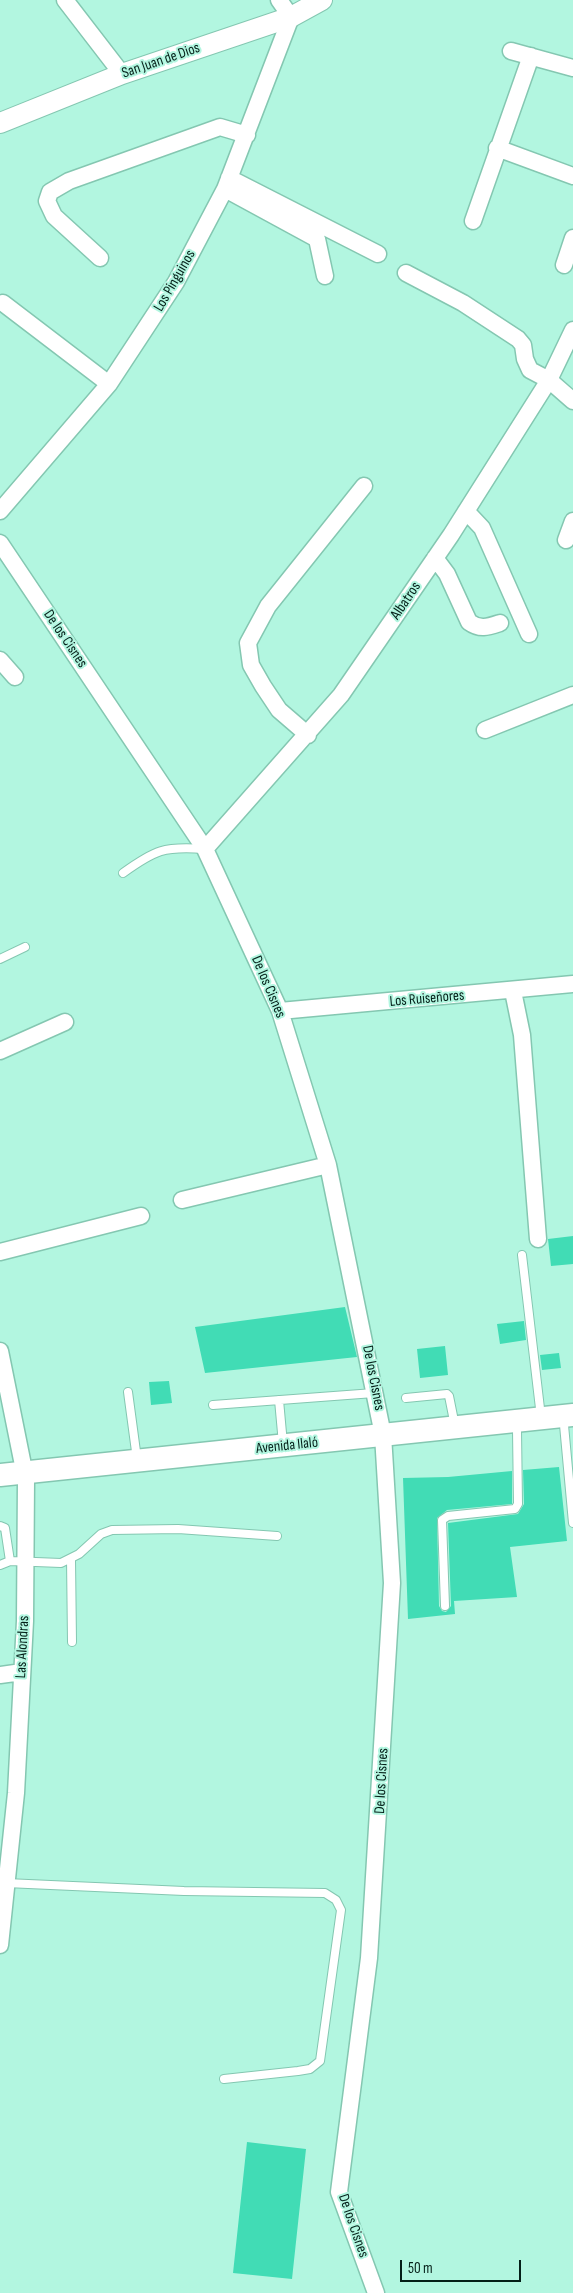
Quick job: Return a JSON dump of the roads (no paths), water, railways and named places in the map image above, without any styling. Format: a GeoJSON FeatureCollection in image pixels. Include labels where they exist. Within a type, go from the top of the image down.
{"type":"FeatureCollection","features":[{"type":"Feature","properties":{"kind":"main road","name":"Avenida Ilaló"},"geometry":{"type":"LineString","coordinates":[[0,1475],[25,1476],[384,1439],[456,1428],[542,1419],[570,1421]]}},
{"type":"Feature","properties":{"kind":"main road","name":"Avenida Ilaló"},"geometry":{"type":"LineString","coordinates":[[0,1483],[25,1476],[137,1461],[283,1446],[517,1430],[570,1421]]}},
{"type":"Feature","properties":{"kind":"street"},"geometry":{"type":"LineString","coordinates":[[65,0],[122,74]]}},
{"type":"Feature","properties":{"kind":"street"},"geometry":{"type":"LineString","coordinates":[[279,0],[291,16]]}},
{"type":"Feature","properties":{"kind":"street","name":"San Juan de Dios"},"geometry":{"type":"LineString","coordinates":[[0,123],[122,74],[291,16],[322,0]]}},
{"type":"Feature","properties":{"kind":"street","name":"Los Pinguinos"},"geometry":{"type":"LineString","coordinates":[[0,511],[108,384],[176,282],[227,183],[291,16]]}},
{"type":"Feature","properties":{"kind":"street"},"geometry":{"type":"LineString","coordinates":[[511,51],[573,68]]}},
{"type":"Feature","properties":{"kind":"street"},"geometry":{"type":"LineString","coordinates":[[473,221],[497,148],[531,56]]}},
{"type":"Feature","properties":{"kind":"street"},"geometry":{"type":"LineString","coordinates":[[100,258],[54,216],[47,201],[50,192],[69,181],[220,127],[247,135]]}},
{"type":"Feature","properties":{"kind":"street"},"geometry":{"type":"LineString","coordinates":[[497,148],[573,176]]}},
{"type":"Feature","properties":{"kind":"street"},"geometry":{"type":"LineString","coordinates":[[227,183],[378,254]]}},
{"type":"Feature","properties":{"kind":"street"},"geometry":{"type":"LineString","coordinates":[[227,183],[318,239],[324,276]]}},
{"type":"Feature","properties":{"kind":"street"},"geometry":{"type":"LineString","coordinates":[[564,265],[573,238]]}},
{"type":"Feature","properties":{"kind":"street"},"geometry":{"type":"LineString","coordinates":[[406,273],[509,332],[522,345],[530,370],[549,380],[573,402]]}},
{"type":"Feature","properties":{"kind":"street"},"geometry":{"type":"LineString","coordinates":[[3,303],[108,384]]}},
{"type":"Feature","properties":{"kind":"street","name":"Albatros"},"geometry":{"type":"LineString","coordinates":[[205,849],[308,735],[341,695],[466,511],[549,380],[573,330]]}},
{"type":"Feature","properties":{"kind":"street"},"geometry":{"type":"LineString","coordinates":[[308,735],[279,710],[263,686],[250,665],[248,643],[268,606],[364,486]]}},
{"type":"Feature","properties":{"kind":"street"},"geometry":{"type":"LineString","coordinates":[[466,511],[482,528],[529,634]]}},
{"type":"Feature","properties":{"kind":"street"},"geometry":{"type":"LineString","coordinates":[[566,540],[573,521]]}},
{"type":"Feature","properties":{"kind":"street","name":"De los Cisnes"},"geometry":{"type":"LineString","coordinates":[[0,543],[205,849],[280,1011],[328,1164],[384,1439],[392,1583],[370,1958],[339,2192],[376,2293]]}},
{"type":"Feature","properties":{"kind":"street"},"geometry":{"type":"LineString","coordinates":[[435,558],[447,574],[469,622],[476,627],[486,628],[500,623]]}},
{"type":"Feature","properties":{"kind":"street"},"geometry":{"type":"LineString","coordinates":[[0,660],[15,677]]}},
{"type":"Feature","properties":{"kind":"street"},"geometry":{"type":"LineString","coordinates":[[485,730],[573,695]]}},
{"type":"Feature","properties":{"kind":"street","name":"Los Ruiseñores"},"geometry":{"type":"LineString","coordinates":[[280,1011],[573,984]]}},
{"type":"Feature","properties":{"kind":"street"},"geometry":{"type":"LineString","coordinates":[[513,991],[522,1035],[538,1240]]}},
{"type":"Feature","properties":{"kind":"street"},"geometry":{"type":"LineString","coordinates":[[0,1051],[65,1022]]}},
{"type":"Feature","properties":{"kind":"street"},"geometry":{"type":"LineString","coordinates":[[182,1200],[328,1164]]}},
{"type":"Feature","properties":{"kind":"street"},"geometry":{"type":"LineString","coordinates":[[0,1252],[141,1216]]}},
{"type":"Feature","properties":{"kind":"street","name":"Las Alondras"},"geometry":{"type":"LineString","coordinates":[[0,1355],[25,1476],[17,1561],[22,1672],[16,1793],[5,1846],[6,1883],[0,1945]]}},
{"type":"Feature","properties":{"kind":"street"},"geometry":{"type":"LineString","coordinates":[[0,1675],[22,1672]]}},
{"type":"Feature","properties":{"kind":"lane"},"geometry":{"type":"LineString","coordinates":[[123,873],[146,857],[163,849],[178,847],[205,849]]}},
{"type":"Feature","properties":{"kind":"lane"},"geometry":{"type":"LineString","coordinates":[[0,959],[25,947]]}},
{"type":"Feature","properties":{"kind":"lane"},"geometry":{"type":"LineString","coordinates":[[522,1254],[542,1419]]}},
{"type":"Feature","properties":{"kind":"lane"},"geometry":{"type":"LineString","coordinates":[[128,1392],[137,1461]]}},
{"type":"Feature","properties":{"kind":"lane"},"geometry":{"type":"LineString","coordinates":[[212,1405],[376,1393]]}},
{"type":"Feature","properties":{"kind":"lane"},"geometry":{"type":"LineString","coordinates":[[406,1398],[447,1394],[456,1428]]}},
{"type":"Feature","properties":{"kind":"lane"},"geometry":{"type":"LineString","coordinates":[[279,1400],[283,1446]]}},
{"type":"Feature","properties":{"kind":"lane"},"geometry":{"type":"LineString","coordinates":[[570,1421],[573,1522]]}},
{"type":"Feature","properties":{"kind":"lane"},"geometry":{"type":"LineString","coordinates":[[445,1606],[442,1520],[448,1516],[515,1509],[518,1504],[517,1430]]}},
{"type":"Feature","properties":{"kind":"lane"},"geometry":{"type":"LineString","coordinates":[[0,1526],[5,1528],[17,1561]]}},
{"type":"Feature","properties":{"kind":"lane"},"geometry":{"type":"LineString","coordinates":[[0,1565],[17,1561],[61,1563],[71,1559],[101,1534],[112,1530],[178,1529],[277,1536]]}},
{"type":"Feature","properties":{"kind":"lane"},"geometry":{"type":"LineString","coordinates":[[71,1559],[72,1642]]}},
{"type":"Feature","properties":{"kind":"lane"},"geometry":{"type":"LineString","coordinates":[[6,1883],[174,1890],[325,1893],[336,1900],[340,1910],[320,2061],[310,2069],[224,2079]]}}]}
